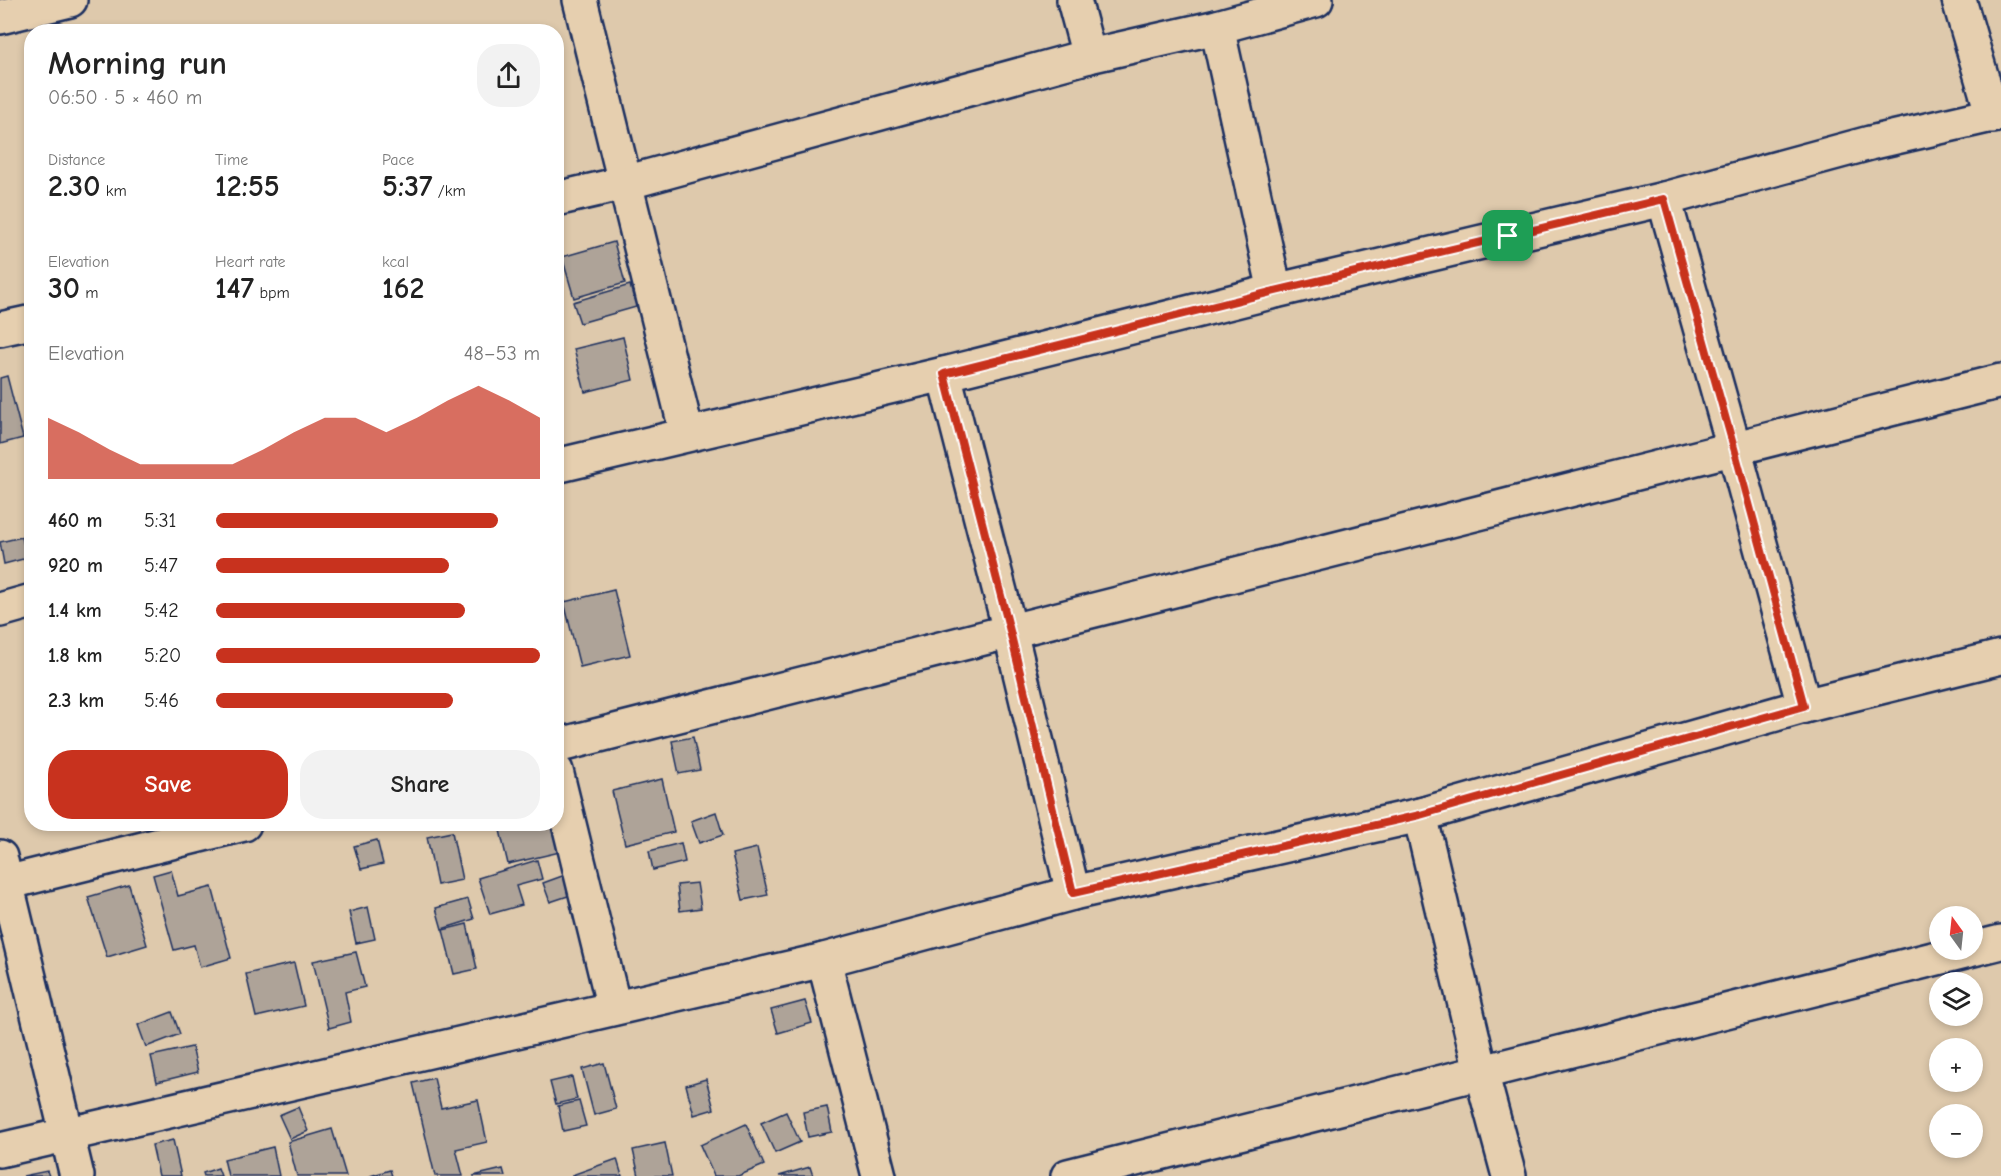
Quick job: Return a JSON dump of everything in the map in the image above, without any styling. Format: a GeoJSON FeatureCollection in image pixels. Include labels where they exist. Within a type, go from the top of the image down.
{"type":"FeatureCollection","features":[{"type":"Feature","properties":{"kind":"street"},"geometry":{"type":"LineString","coordinates":[[0,17],[70,0]]}},
{"type":"Feature","properties":{"kind":"street"},"geometry":{"type":"LineString","coordinates":[[580,0],[687,434]]}},
{"type":"Feature","properties":{"kind":"street"},"geometry":{"type":"LineString","coordinates":[[1074,0],[1089,56]]}},
{"type":"Feature","properties":{"kind":"street"},"geometry":{"type":"LineString","coordinates":[[564,197],[625,183],[1089,56],[1217,27],[1316,0]]}},
{"type":"Feature","properties":{"kind":"street"},"geometry":{"type":"LineString","coordinates":[[564,464],[1664,199],[1870,143],[1997,114],[1959,0]]}},
{"type":"Feature","properties":{"kind":"street"},"geometry":{"type":"LineString","coordinates":[[1217,27],[1275,291]]}},
{"type":"Feature","properties":{"kind":"street"},"geometry":{"type":"LineString","coordinates":[[1664,199],[1804,706]]}},
{"type":"Feature","properties":{"kind":"street"},"geometry":{"type":"LineString","coordinates":[[0,329],[24,324]]}},
{"type":"Feature","properties":{"kind":"street"},"geometry":{"type":"LineString","coordinates":[[944,374],[1010,631],[1073,893]]}},
{"type":"Feature","properties":{"kind":"street"},"geometry":{"type":"LineString","coordinates":[[564,744],[2001,381]]}},
{"type":"Feature","properties":{"kind":"street"},"geometry":{"type":"LineString","coordinates":[[0,610],[24,604]]}},
{"type":"Feature","properties":{"kind":"street"},"geometry":{"type":"LineString","coordinates":[[0,1150],[824,960],[1073,893],[1420,815],[1804,706],[2001,657]]}},
{"type":"Feature","properties":{"kind":"street"},"geometry":{"type":"LineString","coordinates":[[564,804],[614,1008]]}},
{"type":"Feature","properties":{"kind":"street"},"geometry":{"type":"LineString","coordinates":[[1420,815],[1481,1072],[1509,1176]]}},
{"type":"Feature","properties":{"kind":"street"},"geometry":{"type":"LineString","coordinates":[[77,1176],[3,870],[207,831]]}},
{"type":"Feature","properties":{"kind":"street"},"geometry":{"type":"LineString","coordinates":[[1068,1176],[2001,942]]}},
{"type":"Feature","properties":{"kind":"street"},"geometry":{"type":"LineString","coordinates":[[824,960],[879,1176]]}},
{"type":"Feature","properties":{"kind":"building"},"geometry":{"type":"Polygon","coordinates":[[[614,242],[625,283],[574,298],[564,256],[614,242]]]}},
{"type":"Feature","properties":{"kind":"building"},"geometry":{"type":"Polygon","coordinates":[[[630,285],[636,307],[580,323],[573,302],[630,285]]]}},
{"type":"Feature","properties":{"kind":"building"},"geometry":{"type":"Polygon","coordinates":[[[623,337],[633,380],[585,392],[574,349],[623,337]]]}},
{"type":"Feature","properties":{"kind":"building"},"geometry":{"type":"Polygon","coordinates":[[[7,376],[23,438],[0,444],[0,378],[7,376]]]}},
{"type":"Feature","properties":{"kind":"building"},"geometry":{"type":"Polygon","coordinates":[[[22,537],[24,559],[4,564],[0,542],[22,537]]]}},
{"type":"Feature","properties":{"kind":"building"},"geometry":{"type":"Polygon","coordinates":[[[614,590],[630,655],[580,667],[564,602],[614,590]]]}},
{"type":"Feature","properties":{"kind":"building"},"geometry":{"type":"Polygon","coordinates":[[[693,737],[700,770],[679,774],[672,741],[693,737]]]}},
{"type":"Feature","properties":{"kind":"building"},"geometry":{"type":"Polygon","coordinates":[[[662,779],[674,832],[625,844],[612,791],[662,779]]]}},
{"type":"Feature","properties":{"kind":"building"},"geometry":{"type":"Polygon","coordinates":[[[716,812],[723,835],[699,843],[691,821],[716,812]]]}},
{"type":"Feature","properties":{"kind":"building"},"geometry":{"type":"Polygon","coordinates":[[[500,831],[555,831],[560,852],[508,864],[500,831]]]}},
{"type":"Feature","properties":{"kind":"building"},"geometry":{"type":"Polygon","coordinates":[[[452,832],[462,880],[437,885],[427,837],[452,832]]]}},
{"type":"Feature","properties":{"kind":"building"},"geometry":{"type":"Polygon","coordinates":[[[377,840],[383,864],[361,869],[354,846],[377,840]]]}},
{"type":"Feature","properties":{"kind":"building"},"geometry":{"type":"Polygon","coordinates":[[[681,843],[685,862],[653,870],[649,851],[681,843]]]}},
{"type":"Feature","properties":{"kind":"building"},"geometry":{"type":"Polygon","coordinates":[[[757,848],[768,895],[743,900],[732,854],[757,848]]]}},
{"type":"Feature","properties":{"kind":"building"},"geometry":{"type":"Polygon","coordinates":[[[537,860],[542,879],[516,886],[522,905],[490,914],[478,878],[537,860]]]}},
{"type":"Feature","properties":{"kind":"building"},"geometry":{"type":"Polygon","coordinates":[[[171,870],[178,896],[212,887],[231,958],[200,967],[194,945],[174,950],[153,875],[171,870]]]}},
{"type":"Feature","properties":{"kind":"building"},"geometry":{"type":"Polygon","coordinates":[[[565,875],[571,895],[550,902],[543,883],[565,875]]]}},
{"type":"Feature","properties":{"kind":"building"},"geometry":{"type":"Polygon","coordinates":[[[697,883],[701,908],[680,911],[677,885],[697,883]]]}},
{"type":"Feature","properties":{"kind":"building"},"geometry":{"type":"Polygon","coordinates":[[[129,885],[147,945],[107,957],[88,897],[129,885]]]}},
{"type":"Feature","properties":{"kind":"building"},"geometry":{"type":"Polygon","coordinates":[[[468,899],[474,919],[442,929],[436,908],[468,899]]]}},
{"type":"Feature","properties":{"kind":"building"},"geometry":{"type":"Polygon","coordinates":[[[368,907],[375,939],[356,943],[349,912],[368,907]]]}},
{"type":"Feature","properties":{"kind":"building"},"geometry":{"type":"Polygon","coordinates":[[[467,924],[477,969],[454,974],[443,930],[467,924]]]}},
{"type":"Feature","properties":{"kind":"building"},"geometry":{"type":"Polygon","coordinates":[[[356,952],[365,987],[345,992],[351,1022],[329,1028],[313,961],[356,952]]]}},
{"type":"Feature","properties":{"kind":"building"},"geometry":{"type":"Polygon","coordinates":[[[294,963],[304,1006],[256,1017],[246,974],[294,963]]]}},
{"type":"Feature","properties":{"kind":"building"},"geometry":{"type":"Polygon","coordinates":[[[805,1001],[812,1023],[778,1033],[771,1010],[805,1001]]]}},
{"type":"Feature","properties":{"kind":"building"},"geometry":{"type":"Polygon","coordinates":[[[172,1012],[180,1034],[146,1047],[138,1025],[172,1012]]]}},
{"type":"Feature","properties":{"kind":"building"},"geometry":{"type":"Polygon","coordinates":[[[192,1047],[198,1072],[157,1082],[151,1056],[192,1047]]]}},
{"type":"Feature","properties":{"kind":"building"},"geometry":{"type":"Polygon","coordinates":[[[604,1063],[616,1109],[594,1115],[582,1069],[604,1063]]]}},
{"type":"Feature","properties":{"kind":"building"},"geometry":{"type":"Polygon","coordinates":[[[572,1077],[577,1099],[556,1104],[550,1082],[572,1077]]]}},
{"type":"Feature","properties":{"kind":"building"},"geometry":{"type":"Polygon","coordinates":[[[434,1078],[441,1108],[478,1100],[487,1142],[456,1149],[463,1176],[435,1176],[413,1083],[434,1078]]]}},
{"type":"Feature","properties":{"kind":"building"},"geometry":{"type":"Polygon","coordinates":[[[706,1079],[714,1109],[694,1115],[686,1085],[706,1079]]]}},
{"type":"Feature","properties":{"kind":"building"},"geometry":{"type":"Polygon","coordinates":[[[579,1101],[586,1126],[563,1131],[558,1106],[579,1101]]]}},
{"type":"Feature","properties":{"kind":"building"},"geometry":{"type":"Polygon","coordinates":[[[298,1107],[308,1131],[290,1139],[279,1115],[298,1107]]]}},
{"type":"Feature","properties":{"kind":"building"},"geometry":{"type":"Polygon","coordinates":[[[827,1107],[832,1132],[808,1137],[803,1112],[827,1107]]]}},
{"type":"Feature","properties":{"kind":"building"},"geometry":{"type":"Polygon","coordinates":[[[786,1112],[800,1142],[775,1153],[761,1123],[786,1112]]]}},
{"type":"Feature","properties":{"kind":"building"},"geometry":{"type":"Polygon","coordinates":[[[746,1124],[764,1165],[738,1176],[714,1176],[700,1145],[746,1124]]]}},
{"type":"Feature","properties":{"kind":"building"},"geometry":{"type":"Polygon","coordinates":[[[332,1129],[346,1176],[297,1176],[288,1142],[332,1129]]]}},
{"type":"Feature","properties":{"kind":"building"},"geometry":{"type":"Polygon","coordinates":[[[173,1140],[181,1176],[159,1176],[152,1145],[173,1140]]]}},
{"type":"Feature","properties":{"kind":"building"},"geometry":{"type":"Polygon","coordinates":[[[665,1143],[672,1176],[639,1176],[633,1150],[665,1143]]]}},
{"type":"Feature","properties":{"kind":"building"},"geometry":{"type":"Polygon","coordinates":[[[273,1147],[279,1176],[228,1176],[224,1159],[273,1147]]]}},
{"type":"Feature","properties":{"kind":"building"},"geometry":{"type":"Polygon","coordinates":[[[617,1159],[622,1176],[572,1176],[572,1175],[617,1159]]]}},
{"type":"Feature","properties":{"kind":"building"},"geometry":{"type":"Polygon","coordinates":[[[810,1167],[813,1176],[779,1176],[810,1167]]]}},
{"type":"Feature","properties":{"kind":"building"},"geometry":{"type":"Polygon","coordinates":[[[218,1168],[221,1176],[204,1176],[203,1173],[218,1168]]]}},
{"type":"Feature","properties":{"kind":"building"},"geometry":{"type":"Polygon","coordinates":[[[503,1169],[505,1176],[473,1176],[503,1169]]]}},
{"type":"Feature","properties":{"kind":"building"},"geometry":{"type":"Polygon","coordinates":[[[390,1170],[392,1176],[370,1176],[390,1170]]]}},
{"type":"Feature","properties":{"kind":"building"},"geometry":{"type":"Polygon","coordinates":[[[47,1171],[49,1176],[23,1176],[47,1171]]]}},
{"type":"Feature","properties":{"kind":"route"},"geometry":{"type":"LineString","coordinates":[[1664,199],[1804,706],[1420,815],[1073,893],[1010,631],[944,374],[1275,291],[1508,236],[1664,199]]}}]}
